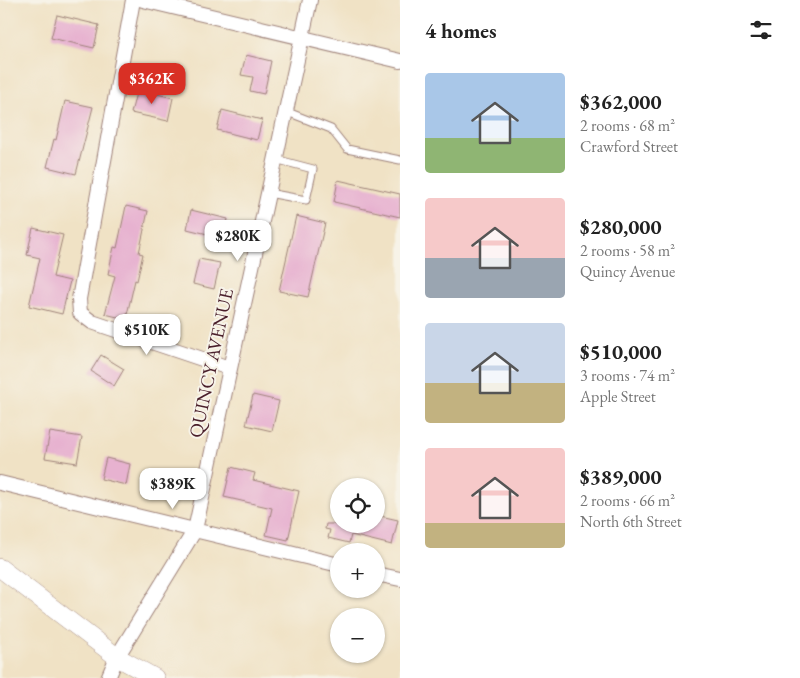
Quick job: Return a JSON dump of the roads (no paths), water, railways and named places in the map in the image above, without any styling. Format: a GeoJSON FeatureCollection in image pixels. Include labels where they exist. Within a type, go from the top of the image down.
{"type":"FeatureCollection","features":[{"type":"Feature","properties":{"kind":"street"},"geometry":{"type":"LineString","coordinates":[[133,0],[79,299],[80,313],[92,322],[230,368]]}},
{"type":"Feature","properties":{"kind":"street"},"geometry":{"type":"LineString","coordinates":[[143,0],[400,61]]}},
{"type":"Feature","properties":{"kind":"street","name":"QUINCY AVENUE"},"geometry":{"type":"LineString","coordinates":[[108,678],[117,657],[195,530],[310,0]]}},
{"type":"Feature","properties":{"kind":"street"},"geometry":{"type":"LineString","coordinates":[[0,483],[330,562]]}},
{"type":"Feature","properties":{"kind":"street"},"geometry":{"type":"LineString","coordinates":[[0,568],[117,657],[155,678]]}},
{"type":"Feature","properties":{"kind":"street"},"geometry":{"type":"LineString","coordinates":[[385,576],[400,579]]}},
{"type":"Feature","properties":{"kind":"lane"},"geometry":{"type":"LineString","coordinates":[[285,111],[332,129],[347,149],[400,160]]}},
{"type":"Feature","properties":{"kind":"lane"},"geometry":{"type":"LineString","coordinates":[[267,193],[306,200],[313,169],[274,159]]}}]}
